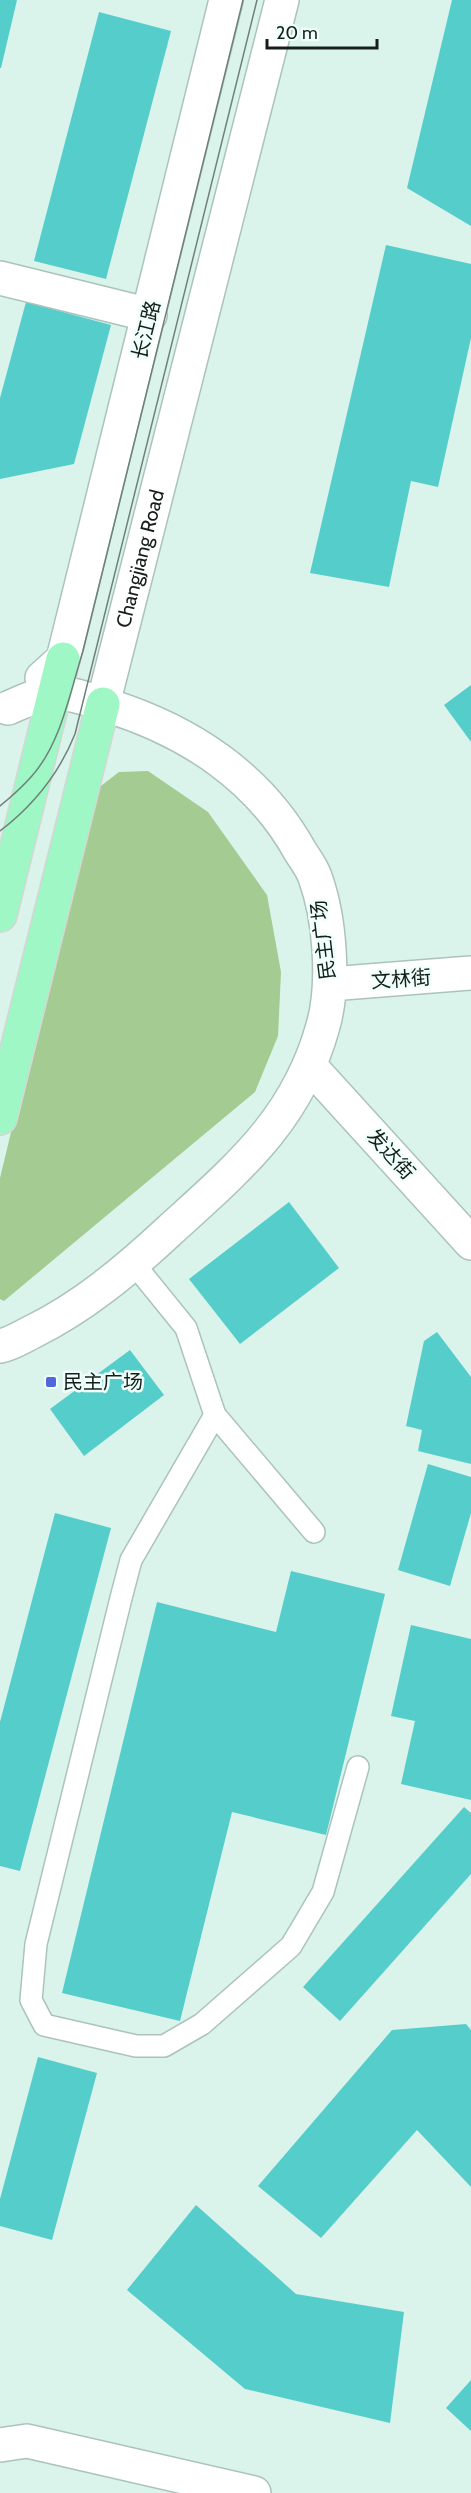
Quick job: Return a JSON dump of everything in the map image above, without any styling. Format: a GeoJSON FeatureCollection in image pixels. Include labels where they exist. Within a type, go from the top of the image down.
{"type":"FeatureCollection","features":[{"type":"Feature","properties":{"kind":"main road","name":"长江路"},"geometry":{"type":"LineString","coordinates":[[63,659],[150,315],[226,0]]}},
{"type":"Feature","properties":{"kind":"main road","name":"Changjiang Road"},"geometry":{"type":"LineString","coordinates":[[0,1118],[282,0]]}},
{"type":"Feature","properties":{"kind":"main road"},"geometry":{"type":"LineString","coordinates":[[0,278],[150,315]]}},
{"type":"Feature","properties":{"kind":"main road"},"geometry":{"type":"LineString","coordinates":[[0,915],[63,659]]}},
{"type":"Feature","properties":{"kind":"main road"},"geometry":{"type":"LineString","coordinates":[[4,711],[63,659]]}},
{"type":"Feature","properties":{"kind":"main road"},"geometry":{"type":"LineString","coordinates":[[4,711],[55,693]]}},
{"type":"Feature","properties":{"kind":"main road","name":"民主广场"},"geometry":{"type":"LineString","coordinates":[[0,1346],[62,1317],[134,1264],[249,1158],[287,1109],[310,1065],[324,1024],[330,984],[326,931],[315,876],[285,823],[244,779],[207,750],[171,729],[104,704],[55,693]]}},
{"type":"Feature","properties":{"kind":"main road","name":"文林街"},"geometry":{"type":"LineString","coordinates":[[330,984],[471,974]]}},
{"type":"Feature","properties":{"kind":"main road","name":"发达街"},"geometry":{"type":"LineString","coordinates":[[310,1065],[471,1243]]}},
{"type":"Feature","properties":{"kind":"main road"},"geometry":{"type":"LineString","coordinates":[[0,2445],[27,2441],[254,2493]]}},
{"type":"Feature","properties":{"kind":"lane"},"geometry":{"type":"LineString","coordinates":[[134,1264],[186,1328],[215,1415],[314,1532]]}},
{"type":"Feature","properties":{"kind":"lane"},"geometry":{"type":"LineString","coordinates":[[215,1415],[132,1560],[121,1598],[36,1944],[31,2000],[44,2025],[136,2046],[164,2046],[202,2024],[291,1946],[323,1892],[358,1767]]}},
{"type":"Feature","properties":{"kind":"green space"},"geometry":{"type":"Polygon","coordinates":[[[148,771],[208,812],[267,895],[281,972],[278,1036],[255,1092],[4,1301],[0,1299],[0,1178],[93,792],[119,772],[148,771]]]}},
{"type":"Feature","properties":{"kind":"building"},"geometry":{"type":"Polygon","coordinates":[[[0,0],[17,0],[1,68],[0,68],[0,0]]]}},
{"type":"Feature","properties":{"kind":"building"},"geometry":{"type":"Polygon","coordinates":[[[452,0],[471,0],[471,226],[407,188],[452,0]]]}},
{"type":"Feature","properties":{"kind":"building"},"geometry":{"type":"Polygon","coordinates":[[[99,12],[171,31],[106,279],[34,261],[99,12]]]}},
{"type":"Feature","properties":{"kind":"building"},"geometry":{"type":"Polygon","coordinates":[[[386,245],[471,264],[471,338],[438,487],[411,481],[389,587],[310,573],[386,245]]]}},
{"type":"Feature","properties":{"kind":"building"},"geometry":{"type":"Polygon","coordinates":[[[26,302],[111,325],[74,464],[0,479],[0,398],[26,302]]]}},
{"type":"Feature","properties":{"kind":"building"},"geometry":{"type":"Polygon","coordinates":[[[471,685],[471,742],[444,705],[471,685]]]}},
{"type":"Feature","properties":{"kind":"building"},"geometry":{"type":"Polygon","coordinates":[[[289,1202],[339,1268],[240,1344],[189,1279],[289,1202]]]}},
{"type":"Feature","properties":{"kind":"building"},"geometry":{"type":"Polygon","coordinates":[[[437,1332],[471,1377],[471,1464],[418,1451],[422,1430],[406,1426],[424,1341],[437,1332]]]}},
{"type":"Feature","properties":{"kind":"building"},"geometry":{"type":"Polygon","coordinates":[[[130,1350],[164,1395],[84,1456],[50,1409],[130,1350]]]}},
{"type":"Feature","properties":{"kind":"building"},"geometry":{"type":"Polygon","coordinates":[[[428,1464],[471,1477],[471,1513],[450,1586],[398,1570],[428,1464]]]}},
{"type":"Feature","properties":{"kind":"building"},"geometry":{"type":"Polygon","coordinates":[[[55,1513],[111,1528],[20,1871],[0,1866],[0,1722],[55,1513]]]}},
{"type":"Feature","properties":{"kind":"building"},"geometry":{"type":"Polygon","coordinates":[[[291,1571],[385,1594],[326,1835],[232,1812],[180,2021],[62,1993],[157,1602],[276,1632],[291,1571]]]}},
{"type":"Feature","properties":{"kind":"building"},"geometry":{"type":"Polygon","coordinates":[[[411,1625],[471,1639],[471,1800],[401,1784],[415,1721],[391,1716],[411,1625]]]}},
{"type":"Feature","properties":{"kind":"building"},"geometry":{"type":"Polygon","coordinates":[[[464,1807],[471,1813],[471,1874],[340,2021],[303,1987],[464,1807]]]}},
{"type":"Feature","properties":{"kind":"building"},"geometry":{"type":"Polygon","coordinates":[[[466,2024],[471,2030],[471,2187],[417,2130],[321,2238],[258,2186],[392,2030],[466,2024]]]}},
{"type":"Feature","properties":{"kind":"building"},"geometry":{"type":"Polygon","coordinates":[[[38,2057],[97,2073],[52,2240],[0,2226],[0,2199],[38,2057]]]}},
{"type":"Feature","properties":{"kind":"building"},"geometry":{"type":"Polygon","coordinates":[[[196,2205],[296,2294],[404,2312],[390,2423],[245,2389],[127,2290],[196,2205]]]}},
{"type":"Feature","properties":{"kind":"building"},"geometry":{"type":"Polygon","coordinates":[[[471,2380],[471,2431],[446,2408],[471,2380]]]}},
{"type":"Feature","properties":{"kind":"tram line"},"geometry":{"type":"LineString","coordinates":[[0,806],[31,777],[41,764],[50,749],[69,700],[243,0]]}},
{"type":"Feature","properties":{"kind":"tram line"},"geometry":{"type":"LineString","coordinates":[[0,831],[44,788],[69,749],[75,734],[257,0]]}},
{"type":"Feature","properties":{"kind":"place","name":"民主广场"},"geometry":{"type":"Point","coordinates":[51,1382]}}]}
